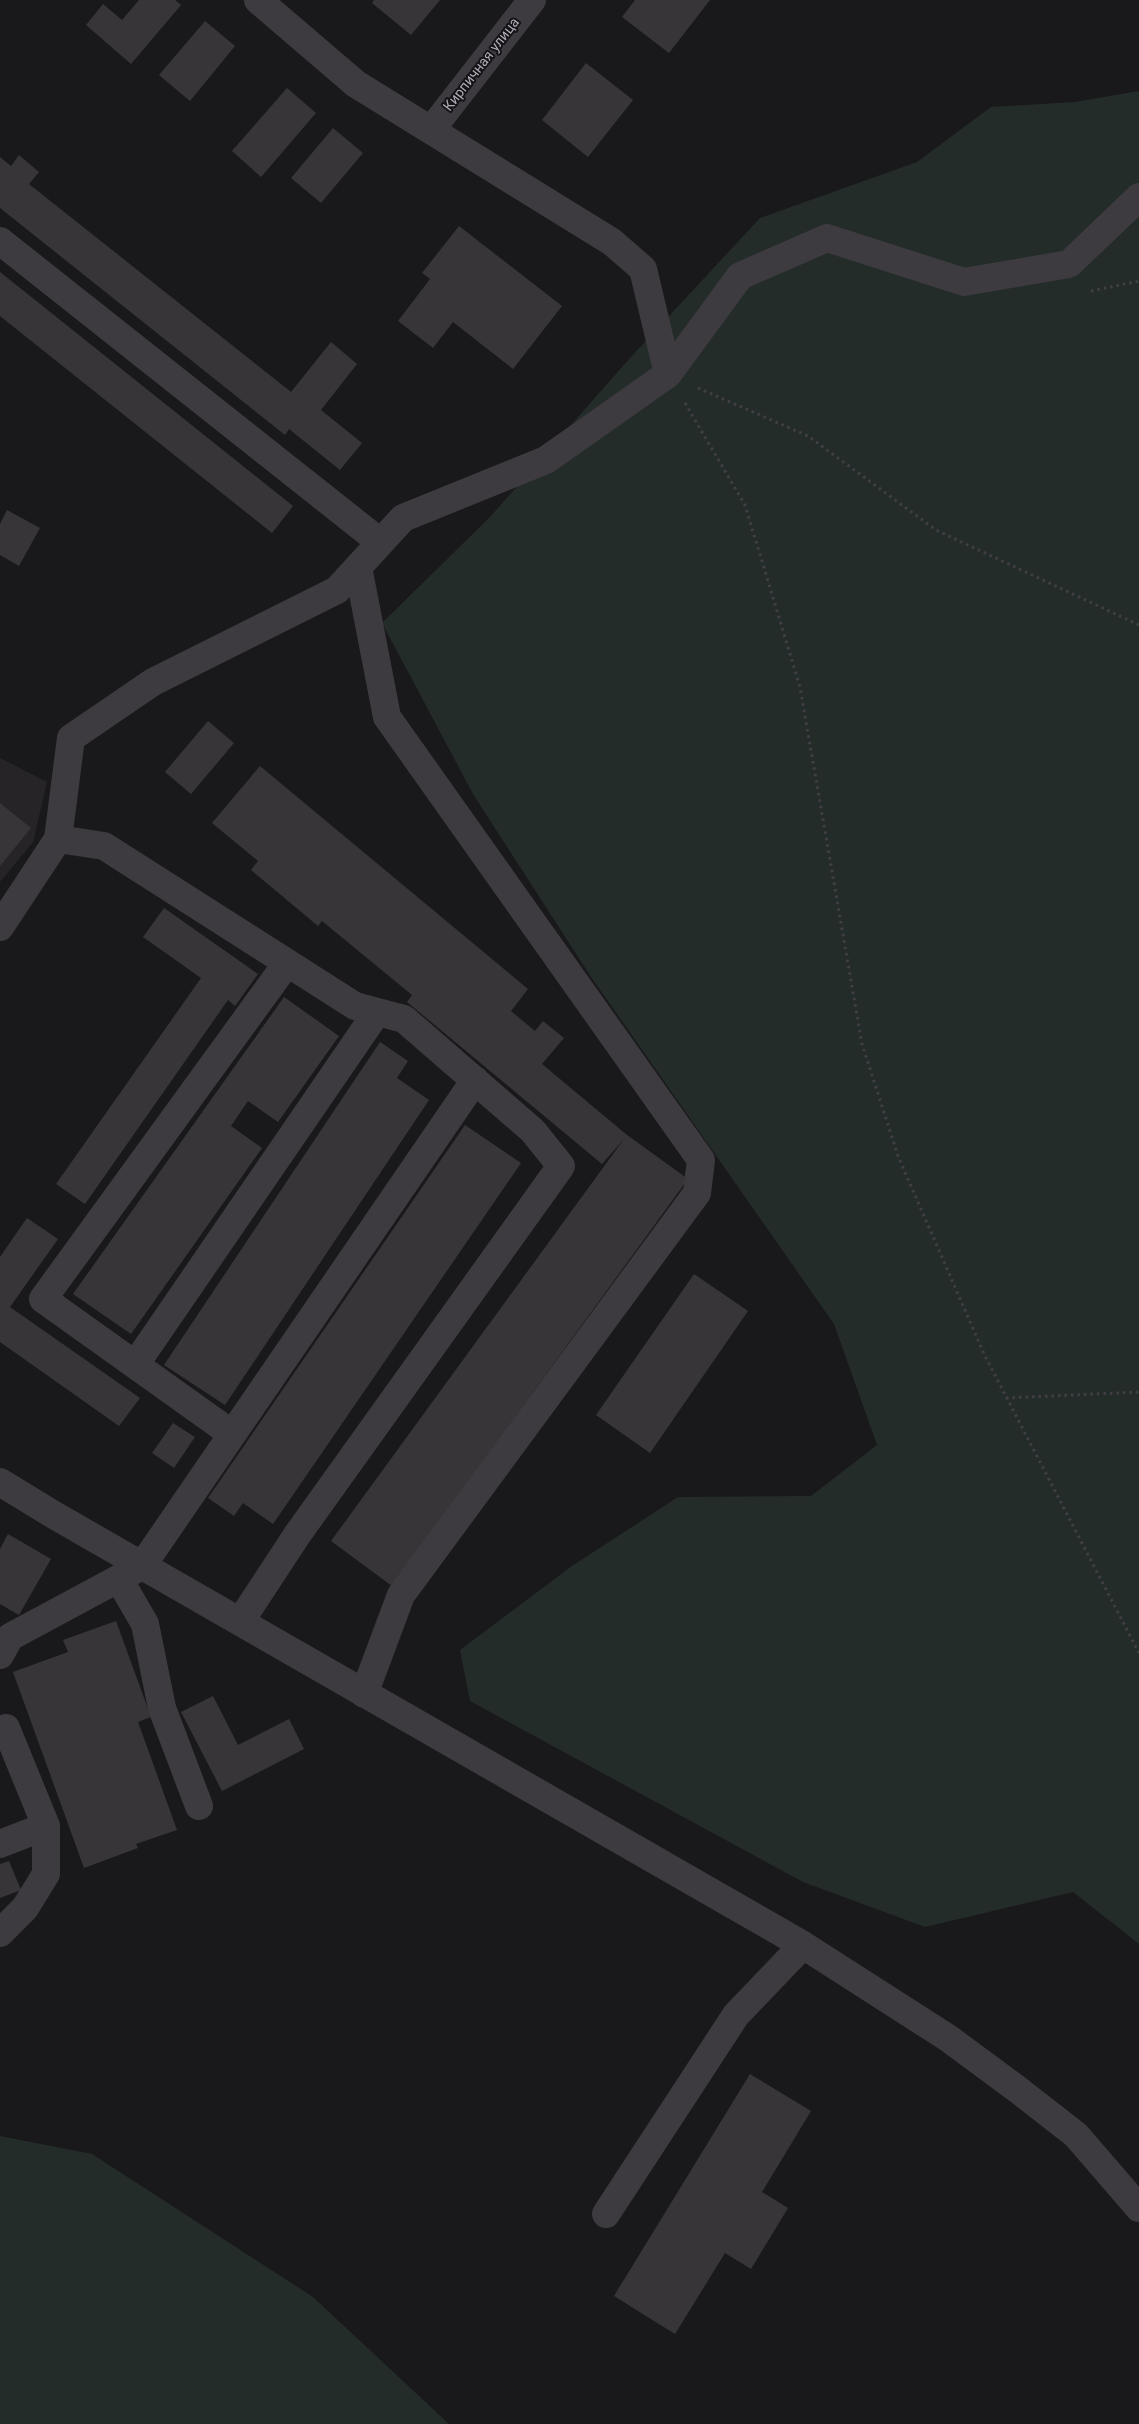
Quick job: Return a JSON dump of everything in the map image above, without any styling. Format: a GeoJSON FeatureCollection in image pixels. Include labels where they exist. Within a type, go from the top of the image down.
{"type":"FeatureCollection","features":[{"type":"Feature","properties":{"kind":"street"},"geometry":{"type":"LineString","coordinates":[[258,0],[356,84],[612,242],[643,269],[668,374]]}},
{"type":"Feature","properties":{"kind":"street","name":"Кирпичная улица"},"geometry":{"type":"LineString","coordinates":[[431,130],[532,0]]}},
{"type":"Feature","properties":{"kind":"street"},"geometry":{"type":"LineString","coordinates":[[0,927],[58,840],[71,738],[152,682],[337,590],[403,518],[546,460],[668,374],[740,276],[827,238],[964,282],[1069,264],[1139,197]]}},
{"type":"Feature","properties":{"kind":"street"},"geometry":{"type":"LineString","coordinates":[[0,241],[380,542]]}},
{"type":"Feature","properties":{"kind":"street"},"geometry":{"type":"LineString","coordinates":[[358,567],[387,717],[701,1160],[697,1193],[401,1595],[364,1694]]}},
{"type":"Feature","properties":{"kind":"street"},"geometry":{"type":"LineString","coordinates":[[58,840],[104,846],[355,1006],[404,1019],[533,1131],[561,1166],[297,1535],[240,1622]]}},
{"type":"Feature","properties":{"kind":"street"},"geometry":{"type":"LineString","coordinates":[[232,1434],[43,1299],[287,963]]}},
{"type":"Feature","properties":{"kind":"street"},"geometry":{"type":"LineString","coordinates":[[135,1365],[377,1012]]}},
{"type":"Feature","properties":{"kind":"street"},"geometry":{"type":"LineString","coordinates":[[3,1641],[130,1572],[232,1434],[474,1080]]}},
{"type":"Feature","properties":{"kind":"street"},"geometry":{"type":"LineString","coordinates":[[0,1482],[130,1572],[240,1622],[803,1945],[948,2038],[1076,2135],[1139,2208]]}},
{"type":"Feature","properties":{"kind":"street"},"geometry":{"type":"LineString","coordinates":[[130,1572],[146,1624],[162,1708],[200,1806]]}},
{"type":"Feature","properties":{"kind":"street"},"geometry":{"type":"LineString","coordinates":[[0,1934],[25,1908],[46,1874],[46,1826],[2,1722]]}},
{"type":"Feature","properties":{"kind":"street"},"geometry":{"type":"LineString","coordinates":[[0,1844],[46,1826]]}},
{"type":"Feature","properties":{"kind":"street"},"geometry":{"type":"LineString","coordinates":[[606,2214],[736,2015],[803,1945]]}},
{"type":"Feature","properties":{"kind":"path"},"geometry":{"type":"LineString","coordinates":[[668,374],[808,436],[936,530],[1139,624]]}},
{"type":"Feature","properties":{"kind":"path"},"geometry":{"type":"LineString","coordinates":[[668,374],[745,505],[800,687],[862,1044],[898,1156],[984,1354],[1139,1654]]}},
{"type":"Feature","properties":{"kind":"path"},"geometry":{"type":"LineString","coordinates":[[1006,1398],[1139,1392]]}},
{"type":"Feature","properties":{"kind":"shaded area"},"geometry":{"type":"Polygon","coordinates":[[[1139,91],[1139,1944],[1073,1892],[925,1927],[803,1882],[470,1701],[460,1650],[572,1566],[678,1497],[811,1496],[877,1445],[834,1324],[591,977],[473,794],[382,623],[490,517],[630,358],[760,218],[917,162],[991,107],[1075,102],[1139,91]]]}},
{"type":"Feature","properties":{"kind":"shaded area"},"geometry":{"type":"Polygon","coordinates":[[[0,758],[47,782],[33,842],[0,882],[0,758]]]}},
{"type":"Feature","properties":{"kind":"shaded area"},"geometry":{"type":"Polygon","coordinates":[[[0,2136],[92,2154],[313,2297],[449,2424],[0,2424],[0,2136]]]}},
{"type":"Feature","properties":{"kind":"building"},"geometry":{"type":"Polygon","coordinates":[[[139,0],[175,0],[181,5],[131,64],[86,25],[103,4],[122,20],[139,0]]]}},
{"type":"Feature","properties":{"kind":"building"},"geometry":{"type":"Polygon","coordinates":[[[374,0],[440,0],[411,35],[372,3],[374,0]]]}},
{"type":"Feature","properties":{"kind":"building"},"geometry":{"type":"Polygon","coordinates":[[[635,0],[710,0],[669,53],[622,17],[635,0]]]}},
{"type":"Feature","properties":{"kind":"building"},"geometry":{"type":"Polygon","coordinates":[[[205,21],[235,46],[190,101],[159,75],[205,21]]]}},
{"type":"Feature","properties":{"kind":"building"},"geometry":{"type":"Polygon","coordinates":[[[586,63],[633,100],[588,157],[542,120],[586,63]]]}},
{"type":"Feature","properties":{"kind":"building"},"geometry":{"type":"Polygon","coordinates":[[[287,88],[316,113],[261,177],[232,151],[287,88]]]}},
{"type":"Feature","properties":{"kind":"building"},"geometry":{"type":"Polygon","coordinates":[[[333,128],[363,153],[321,203],[291,178],[333,128]]]}},
{"type":"Feature","properties":{"kind":"building"},"geometry":{"type":"Polygon","coordinates":[[[19,155],[39,172],[29,184],[291,392],[331,342],[357,364],[321,410],[362,443],[340,470],[289,429],[285,435],[0,208],[0,157],[11,166],[19,155]]]}},
{"type":"Feature","properties":{"kind":"building"},"geometry":{"type":"Polygon","coordinates":[[[459,226],[562,306],[513,369],[453,322],[433,348],[398,321],[430,279],[422,273],[459,226]]]}},
{"type":"Feature","properties":{"kind":"building"},"geometry":{"type":"Polygon","coordinates":[[[0,272],[293,506],[272,533],[0,316],[0,272]]]}},
{"type":"Feature","properties":{"kind":"building"},"geometry":{"type":"Polygon","coordinates":[[[7,510],[40,528],[19,566],[0,555],[0,524],[7,510]]]}},
{"type":"Feature","properties":{"kind":"building"},"geometry":{"type":"Polygon","coordinates":[[[208,721],[234,743],[191,794],[165,772],[208,721]]]}},
{"type":"Feature","properties":{"kind":"building"},"geometry":{"type":"Polygon","coordinates":[[[260,766],[528,989],[511,1011],[535,1031],[543,1021],[564,1038],[542,1064],[627,1135],[688,1179],[392,1586],[331,1541],[624,1139],[602,1164],[407,1002],[412,995],[322,921],[318,926],[251,870],[258,861],[212,823],[260,766]]]}},
{"type":"Feature","properties":{"kind":"building"},"geometry":{"type":"Polygon","coordinates":[[[0,803],[31,828],[0,866],[0,803]]]}},
{"type":"Feature","properties":{"kind":"building"},"geometry":{"type":"Polygon","coordinates":[[[164,908],[258,974],[235,1006],[228,1000],[85,1204],[56,1184],[201,978],[143,937],[164,908]]]}},
{"type":"Feature","properties":{"kind":"building"},"geometry":{"type":"Polygon","coordinates":[[[284,997],[339,1036],[278,1122],[248,1101],[231,1126],[262,1148],[131,1334],[73,1294],[284,997]]]}},
{"type":"Feature","properties":{"kind":"building"},"geometry":{"type":"Polygon","coordinates":[[[380,1042],[408,1061],[397,1078],[429,1100],[225,1405],[164,1365],[380,1042]]]}},
{"type":"Feature","properties":{"kind":"building"},"geometry":{"type":"Polygon","coordinates":[[[465,1125],[521,1163],[273,1524],[243,1503],[234,1516],[208,1498],[465,1125]]]}},
{"type":"Feature","properties":{"kind":"building"},"geometry":{"type":"Polygon","coordinates":[[[27,1218],[58,1239],[10,1307],[140,1398],[119,1426],[0,1342],[0,1257],[27,1218]]]}},
{"type":"Feature","properties":{"kind":"building"},"geometry":{"type":"Polygon","coordinates":[[[694,1274],[748,1311],[650,1453],[596,1415],[694,1274]]]}},
{"type":"Feature","properties":{"kind":"building"},"geometry":{"type":"Polygon","coordinates":[[[173,1423],[195,1437],[174,1468],[152,1453],[173,1423]]]}},
{"type":"Feature","properties":{"kind":"building"},"geometry":{"type":"Polygon","coordinates":[[[8,1534],[51,1559],[19,1615],[0,1604],[0,1549],[8,1534]]]}},
{"type":"Feature","properties":{"kind":"building"},"geometry":{"type":"Polygon","coordinates":[[[116,1621],[151,1717],[138,1722],[177,1830],[136,1844],[138,1848],[84,1868],[13,1672],[68,1652],[63,1640],[116,1621]]]}},
{"type":"Feature","properties":{"kind":"building"},"geometry":{"type":"Polygon","coordinates":[[[213,1696],[238,1745],[289,1719],[304,1749],[222,1791],[181,1712],[213,1696]]]}},
{"type":"Feature","properties":{"kind":"building"},"geometry":{"type":"Polygon","coordinates":[[[9,1861],[21,1890],[0,1898],[0,1864],[9,1861]]]}},
{"type":"Feature","properties":{"kind":"building"},"geometry":{"type":"Polygon","coordinates":[[[750,2074],[811,2111],[762,2192],[788,2208],[751,2269],[725,2253],[675,2334],[614,2296],[750,2074]]]}}]}
